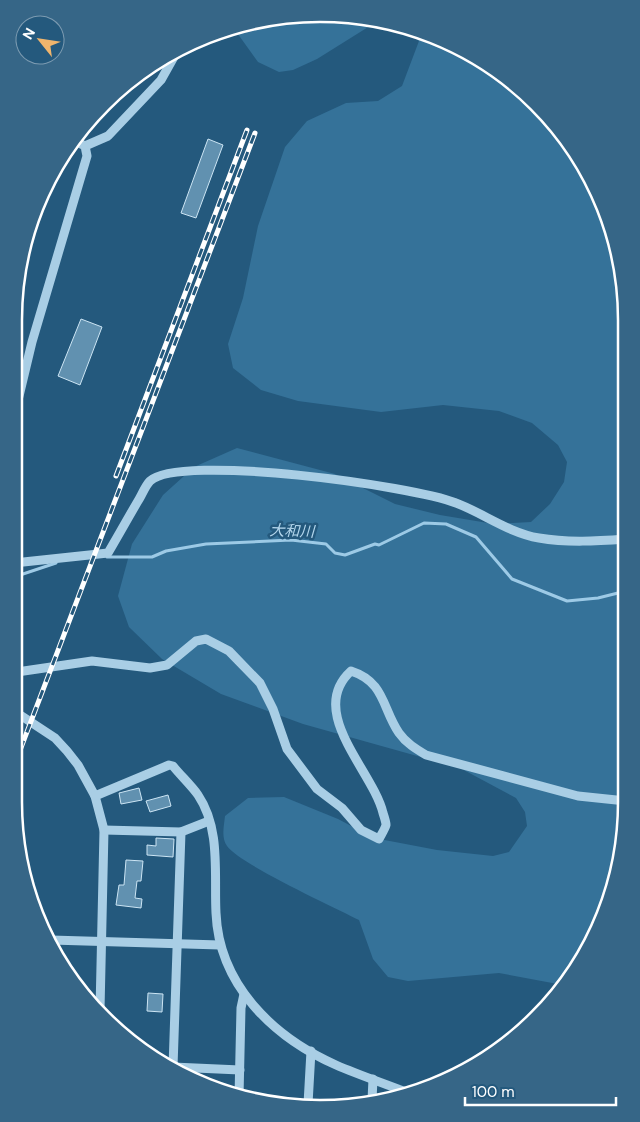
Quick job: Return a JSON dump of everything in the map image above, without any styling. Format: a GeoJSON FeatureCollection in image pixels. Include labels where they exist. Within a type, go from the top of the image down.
{"type":"FeatureCollection","features":[{"type":"Feature","properties":{"kind":"street"},"geometry":{"type":"LineString","coordinates":[[85,146],[108,136],[161,80],[171,62]]}},
{"type":"Feature","properties":{"kind":"street"},"geometry":{"type":"LineString","coordinates":[[81,144],[85,146]]}},
{"type":"Feature","properties":{"kind":"street"},"geometry":{"type":"LineString","coordinates":[[22,383],[32,342],[87,156],[85,146]]}},
{"type":"Feature","properties":{"kind":"street"},"geometry":{"type":"LineString","coordinates":[[22,562],[108,553],[150,482],[163,474],[202,471],[252,471],[357,483],[420,493],[455,502],[514,531],[538,538],[584,542],[618,540]]}},
{"type":"Feature","properties":{"kind":"street"},"geometry":{"type":"LineString","coordinates":[[22,671],[92,661],[150,668],[167,665],[196,641],[206,639],[229,651],[260,683],[273,709],[288,749],[317,789],[342,808],[361,830],[379,839],[386,825],[380,802],[343,737],[335,708],[335,692],[341,680],[351,671],[361,674],[377,686],[399,734],[411,746],[426,754],[578,796],[618,800]]}},
{"type":"Feature","properties":{"kind":"street"},"geometry":{"type":"LineString","coordinates":[[22,718],[55,738],[67,750],[83,772],[95,796],[104,830],[100,1002]]}},
{"type":"Feature","properties":{"kind":"street"},"geometry":{"type":"LineString","coordinates":[[95,796],[169,765],[173,766],[199,796],[213,831],[216,915],[220,945],[223,958],[244,994],[268,1021],[289,1038],[335,1064],[398,1089]]}},
{"type":"Feature","properties":{"kind":"street"},"geometry":{"type":"LineString","coordinates":[[104,830],[181,832],[209,821]]}},
{"type":"Feature","properties":{"kind":"street"},"geometry":{"type":"LineString","coordinates":[[173,1061],[181,832]]}},
{"type":"Feature","properties":{"kind":"street"},"geometry":{"type":"LineString","coordinates":[[56,940],[220,945]]}},
{"type":"Feature","properties":{"kind":"street"},"geometry":{"type":"LineString","coordinates":[[239,1088],[241,1008],[244,994]]}},
{"type":"Feature","properties":{"kind":"street"},"geometry":{"type":"LineString","coordinates":[[308,1099],[311,1051]]}},
{"type":"Feature","properties":{"kind":"street"},"geometry":{"type":"LineString","coordinates":[[185,1068],[240,1070]]}},
{"type":"Feature","properties":{"kind":"street"},"geometry":{"type":"LineString","coordinates":[[372,1095],[373,1079]]}},
{"type":"Feature","properties":{"kind":"shaded area"},"geometry":{"type":"Polygon","coordinates":[[[320,22],[369,27],[317,59],[293,70],[279,72],[258,62],[238,34],[262,28],[301,23],[320,22]]]}},
{"type":"Feature","properties":{"kind":"shaded area"},"geometry":{"type":"Polygon","coordinates":[[[416,38],[469,62],[516,96],[544,124],[578,171],[587,188],[602,224],[615,281],[618,320],[617,821],[612,860],[602,898],[578,951],[556,984],[499,973],[408,981],[388,977],[373,959],[359,920],[268,874],[236,854],[225,843],[223,832],[225,816],[248,798],[284,797],[338,819],[374,838],[437,850],[493,856],[509,852],[527,826],[525,812],[516,798],[460,768],[303,724],[221,694],[162,659],[129,627],[118,596],[132,544],[163,495],[194,467],[237,448],[335,474],[395,504],[440,515],[494,524],[531,522],[550,504],[564,482],[567,462],[558,445],[532,423],[499,411],[443,405],[381,412],[298,401],[261,390],[233,368],[228,344],[243,298],[258,226],[285,147],[307,121],[346,103],[378,101],[402,86],[419,41],[416,38]]]}},
{"type":"Feature","properties":{"kind":"building"},"geometry":{"type":"Polygon","coordinates":[[[208,139],[223,145],[196,218],[181,213],[208,139]]]}},
{"type":"Feature","properties":{"kind":"building"},"geometry":{"type":"Polygon","coordinates":[[[81,319],[102,327],[80,385],[58,376],[81,319]]]}},
{"type":"Feature","properties":{"kind":"building"},"geometry":{"type":"Polygon","coordinates":[[[139,788],[142,800],[121,804],[119,793],[139,788]]]}},
{"type":"Feature","properties":{"kind":"building"},"geometry":{"type":"Polygon","coordinates":[[[168,795],[171,806],[150,812],[146,801],[168,795]]]}},
{"type":"Feature","properties":{"kind":"building"},"geometry":{"type":"Polygon","coordinates":[[[156,838],[174,839],[173,857],[147,855],[147,845],[156,846],[156,838]]]}},
{"type":"Feature","properties":{"kind":"building"},"geometry":{"type":"Polygon","coordinates":[[[126,860],[143,861],[141,881],[137,881],[135,898],[142,899],[141,908],[116,905],[119,885],[124,885],[126,860]]]}},
{"type":"Feature","properties":{"kind":"building"},"geometry":{"type":"Polygon","coordinates":[[[148,993],[163,994],[162,1012],[147,1011],[148,993]]]}},
{"type":"Feature","properties":{"kind":"waterway","name":"大和川"},"geometry":{"type":"LineString","coordinates":[[107,557],[152,557],[166,551],[206,544],[291,540],[326,544],[335,553],[345,555],[375,544],[379,545],[424,523],[446,524],[476,537],[512,579],[567,601],[598,598],[618,593]]}},
{"type":"Feature","properties":{"kind":"waterway","name":"大和川"},"geometry":{"type":"LineString","coordinates":[[22,574],[56,563]]}},
{"type":"Feature","properties":{"kind":"railway"},"geometry":{"type":"LineString","coordinates":[[116,476],[247,130]]}},
{"type":"Feature","properties":{"kind":"railway"},"geometry":{"type":"LineString","coordinates":[[22,745],[255,133]]}}]}
